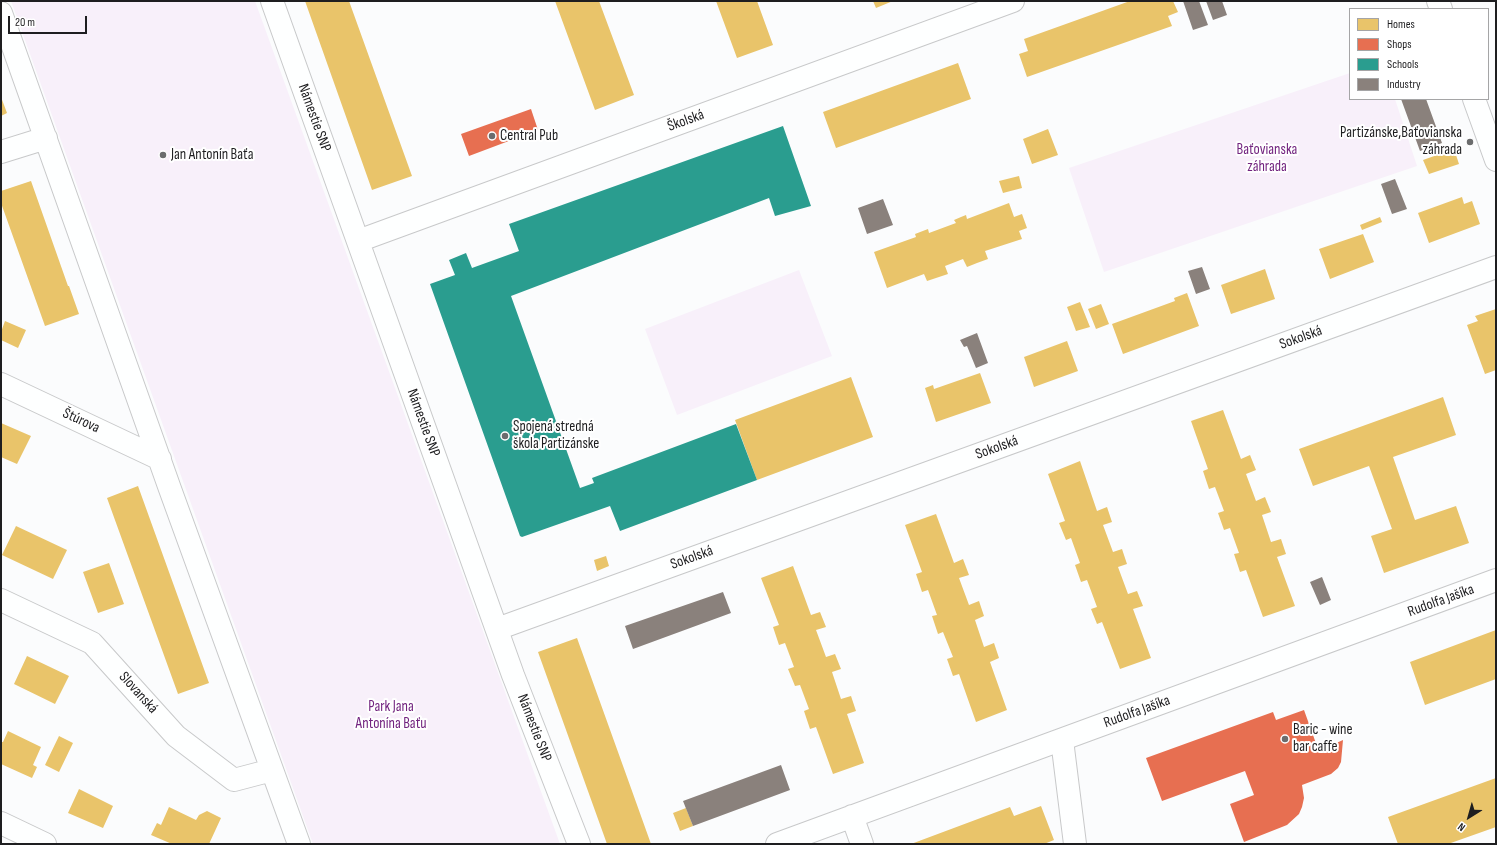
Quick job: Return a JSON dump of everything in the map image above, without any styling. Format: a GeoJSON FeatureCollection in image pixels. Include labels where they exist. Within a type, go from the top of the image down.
{"type":"FeatureCollection","features":[{"type":"Feature","properties":{"kind":"street","name":"Námestie SNP"},"geometry":{"type":"LineString","coordinates":[[272,1],[497,629],[579,844]]}},
{"type":"Feature","properties":{"kind":"street","name":"Školská"},"geometry":{"type":"LineString","coordinates":[[358,241],[1013,1]]}},
{"type":"Feature","properties":{"kind":"street"},"geometry":{"type":"LineString","coordinates":[[1,12],[298,844]]}},
{"type":"Feature","properties":{"kind":"street"},"geometry":{"type":"LineString","coordinates":[[1474,100],[1496,160]]}},
{"type":"Feature","properties":{"kind":"street"},"geometry":{"type":"LineString","coordinates":[[1,152],[46,138]]}},
{"type":"Feature","properties":{"kind":"street","name":"Sokolská"},"geometry":{"type":"LineString","coordinates":[[497,629],[1496,267]]}},
{"type":"Feature","properties":{"kind":"street","name":"Štúrova"},"geometry":{"type":"LineString","coordinates":[[1,384],[160,459]]}},
{"type":"Feature","properties":{"kind":"street","name":"Rudolfa Jašíka"},"geometry":{"type":"LineString","coordinates":[[777,844],[1496,580]]}},
{"type":"Feature","properties":{"kind":"street","name":"Slovanská"},"geometry":{"type":"LineString","coordinates":[[1,600],[92,643],[176,736],[234,780],[272,770]]}},
{"type":"Feature","properties":{"kind":"street"},"geometry":{"type":"LineString","coordinates":[[1062,740],[1075,844]]}},
{"type":"Feature","properties":{"kind":"street"},"geometry":{"type":"LineString","coordinates":[[852,816],[862,844]]}},
{"type":"Feature","properties":{"kind":"street"},"geometry":{"type":"LineString","coordinates":[[1,823],[45,844]]}},
{"type":"Feature","properties":{"kind":"green space","name":"Park Jana Antonína Baťu"},"geometry":{"type":"Polygon","coordinates":[[[11,1],[255,1],[560,844],[313,844],[11,1]]]}},
{"type":"Feature","properties":{"kind":"green space","name":"Baťovianska záhrada"},"geometry":{"type":"Polygon","coordinates":[[[1349,73],[1349,100],[1395,100],[1417,166],[1104,272],[1069,168],[1349,73]]]}},
{"type":"Feature","properties":{"kind":"green space"},"geometry":{"type":"Polygon","coordinates":[[[799,270],[832,356],[677,415],[645,329],[799,270]]]}},
{"type":"Feature","properties":{"kind":"building: Homes"},"geometry":{"type":"Polygon","coordinates":[[[305,1],[349,1],[412,176],[372,190],[305,1]]]}},
{"type":"Feature","properties":{"kind":"building: Homes"},"geometry":{"type":"Polygon","coordinates":[[[555,1],[599,1],[634,95],[595,110],[555,1]]]}},
{"type":"Feature","properties":{"kind":"building: Homes"},"geometry":{"type":"Polygon","coordinates":[[[716,1],[757,1],[773,45],[737,58],[716,1]]]}},
{"type":"Feature","properties":{"kind":"building: Homes"},"geometry":{"type":"Polygon","coordinates":[[[873,1],[893,1],[876,8],[873,1]]]}},
{"type":"Feature","properties":{"kind":"building: Homes"},"geometry":{"type":"Polygon","coordinates":[[[1130,1],[1173,1],[1178,12],[1168,16],[1172,26],[1027,77],[1019,54],[1028,51],[1024,39],[1130,1]]]}},
{"type":"Feature","properties":{"kind":"building: Homes"},"geometry":{"type":"Polygon","coordinates":[[[958,63],[971,99],[836,148],[823,112],[958,63]]]}},
{"type":"Feature","properties":{"kind":"building: Homes"},"geometry":{"type":"Polygon","coordinates":[[[1,97],[7,113],[1,116],[1,97]]]}},
{"type":"Feature","properties":{"kind":"building: Homes"},"geometry":{"type":"Polygon","coordinates":[[[1048,129],[1058,155],[1032,164],[1023,139],[1048,129]]]}},
{"type":"Feature","properties":{"kind":"building: Homes"},"geometry":{"type":"Polygon","coordinates":[[[1454,149],[1459,164],[1429,174],[1423,160],[1454,149]]]}},
{"type":"Feature","properties":{"kind":"building: Homes"},"geometry":{"type":"Polygon","coordinates":[[[1019,176],[1022,188],[1003,193],[999,181],[1019,176]]]}},
{"type":"Feature","properties":{"kind":"building: Homes"},"geometry":{"type":"Polygon","coordinates":[[[31,181],[79,314],[45,326],[1,203],[1,191],[31,181]]]}},
{"type":"Feature","properties":{"kind":"building: Homes"},"geometry":{"type":"Polygon","coordinates":[[[1462,197],[1464,204],[1472,201],[1480,224],[1429,243],[1418,213],[1462,197]]]}},
{"type":"Feature","properties":{"kind":"building: Homes"},"geometry":{"type":"Polygon","coordinates":[[[1009,203],[1014,217],[1022,214],[1027,228],[1019,231],[1022,239],[985,251],[988,259],[967,267],[963,259],[945,266],[948,274],[927,281],[924,274],[887,288],[874,252],[916,237],[915,234],[928,229],[929,233],[956,223],[954,220],[966,215],[967,219],[1009,203]]]}},
{"type":"Feature","properties":{"kind":"building: Homes"},"geometry":{"type":"Polygon","coordinates":[[[1380,217],[1382,222],[1362,230],[1360,225],[1380,217]]]}},
{"type":"Feature","properties":{"kind":"building: Homes"},"geometry":{"type":"Polygon","coordinates":[[[1363,234],[1374,262],[1330,279],[1319,249],[1363,234]]]}},
{"type":"Feature","properties":{"kind":"building: Homes"},"geometry":{"type":"Polygon","coordinates":[[[1265,269],[1275,299],[1231,314],[1221,285],[1265,269]]]}},
{"type":"Feature","properties":{"kind":"building: Homes"},"geometry":{"type":"Polygon","coordinates":[[[1187,293],[1199,326],[1123,354],[1112,324],[1175,301],[1174,298],[1187,293]]]}},
{"type":"Feature","properties":{"kind":"building: Homes"},"geometry":{"type":"Polygon","coordinates":[[[1080,302],[1090,327],[1076,331],[1067,307],[1080,302]]]}},
{"type":"Feature","properties":{"kind":"building: Homes"},"geometry":{"type":"Polygon","coordinates":[[[1101,304],[1109,324],[1096,329],[1088,309],[1101,304]]]}},
{"type":"Feature","properties":{"kind":"building: Homes"},"geometry":{"type":"Polygon","coordinates":[[[1496,309],[1496,370],[1485,374],[1467,325],[1478,321],[1475,316],[1496,309]]]}},
{"type":"Feature","properties":{"kind":"building: Homes"},"geometry":{"type":"Polygon","coordinates":[[[5,321],[26,330],[18,348],[1,340],[1,332],[5,321]]]}},
{"type":"Feature","properties":{"kind":"building: Homes"},"geometry":{"type":"Polygon","coordinates":[[[1067,341],[1078,371],[1034,387],[1024,357],[1067,341]]]}},
{"type":"Feature","properties":{"kind":"building: Homes"},"geometry":{"type":"Polygon","coordinates":[[[980,373],[991,403],[936,422],[925,388],[933,385],[934,389],[980,373]]]}},
{"type":"Feature","properties":{"kind":"building: Homes"},"geometry":{"type":"Polygon","coordinates":[[[851,377],[873,437],[757,480],[735,420],[851,377]]]}},
{"type":"Feature","properties":{"kind":"building: Homes"},"geometry":{"type":"Polygon","coordinates":[[[1443,397],[1456,435],[1393,457],[1415,520],[1456,506],[1469,543],[1384,573],[1371,536],[1392,529],[1369,466],[1313,486],[1299,449],[1443,397]]]}},
{"type":"Feature","properties":{"kind":"building: Homes"},"geometry":{"type":"Polygon","coordinates":[[[1223,410],[1241,459],[1250,455],[1256,470],[1246,474],[1256,501],[1265,497],[1271,512],[1262,515],[1271,542],[1281,539],[1286,554],[1277,557],[1295,606],[1263,617],[1246,570],[1240,572],[1234,554],[1239,553],[1230,528],[1224,530],[1218,513],[1224,511],[1215,487],[1209,489],[1203,471],[1208,469],[1191,421],[1223,410]]]}},
{"type":"Feature","properties":{"kind":"building: Homes"},"geometry":{"type":"Polygon","coordinates":[[[1,423],[31,436],[17,464],[1,457],[1,423]]]}},
{"type":"Feature","properties":{"kind":"building: Homes"},"geometry":{"type":"Polygon","coordinates":[[[1080,461],[1097,511],[1107,507],[1112,522],[1103,525],[1113,552],[1122,549],[1127,564],[1118,567],[1128,594],[1137,591],[1143,606],[1133,609],[1151,658],[1120,669],[1102,622],[1097,624],[1091,609],[1097,607],[1087,580],[1081,582],[1075,565],[1080,563],[1071,538],[1066,540],[1059,523],[1065,521],[1048,474],[1080,461]]]}},
{"type":"Feature","properties":{"kind":"building: Homes"},"geometry":{"type":"Polygon","coordinates":[[[138,486],[209,683],[178,694],[107,498],[138,486]]]}},
{"type":"Feature","properties":{"kind":"building: Homes"},"geometry":{"type":"Polygon","coordinates":[[[936,514],[954,563],[963,559],[969,575],[959,578],[969,605],[979,601],[984,616],[975,620],[984,647],[994,643],[999,658],[990,662],[1007,710],[976,722],[959,674],[953,676],[947,659],[953,657],[943,632],[938,634],[932,616],[937,615],[928,590],[922,592],[916,574],[922,572],[905,525],[936,514]]]}},
{"type":"Feature","properties":{"kind":"building: Homes"},"geometry":{"type":"Polygon","coordinates":[[[16,526],[67,550],[53,579],[2,555],[16,526]]]}},
{"type":"Feature","properties":{"kind":"building: Homes"},"geometry":{"type":"Polygon","coordinates":[[[606,556],[609,566],[597,571],[594,560],[606,556]]]}},
{"type":"Feature","properties":{"kind":"building: Homes"},"geometry":{"type":"Polygon","coordinates":[[[109,563],[124,604],[98,613],[83,572],[109,563]]]}},
{"type":"Feature","properties":{"kind":"building: Homes"},"geometry":{"type":"Polygon","coordinates":[[[793,566],[811,615],[820,612],[826,627],[816,630],[826,657],[835,654],[841,669],[832,672],[841,699],[851,696],[856,711],[847,714],[864,763],[833,774],[816,727],[810,729],[804,711],[809,709],[800,685],[795,686],[788,669],[794,667],[785,643],[779,645],[773,627],[779,625],[761,578],[793,566]]]}},
{"type":"Feature","properties":{"kind":"building: Homes"},"geometry":{"type":"Polygon","coordinates":[[[1496,630],[1496,679],[1425,705],[1410,662],[1496,630]]]}},
{"type":"Feature","properties":{"kind":"building: Homes"},"geometry":{"type":"Polygon","coordinates":[[[577,638],[651,844],[607,844],[538,652],[577,638]]]}},
{"type":"Feature","properties":{"kind":"building: Homes"},"geometry":{"type":"Polygon","coordinates":[[[27,656],[69,676],[55,704],[14,684],[27,656]]]}},
{"type":"Feature","properties":{"kind":"building: Homes"},"geometry":{"type":"Polygon","coordinates":[[[8,731],[41,747],[33,765],[37,767],[32,778],[1,764],[1,742],[3,742],[8,731]]]}},
{"type":"Feature","properties":{"kind":"building: Homes"},"geometry":{"type":"Polygon","coordinates":[[[59,736],[73,743],[59,772],[45,765],[59,736]]]}},
{"type":"Feature","properties":{"kind":"building: Homes"},"geometry":{"type":"Polygon","coordinates":[[[1496,778],[1496,827],[1448,844],[1398,844],[1388,817],[1496,778]]]}},
{"type":"Feature","properties":{"kind":"building: Homes"},"geometry":{"type":"Polygon","coordinates":[[[79,789],[113,806],[103,828],[68,813],[79,789]]]}},
{"type":"Feature","properties":{"kind":"building: Homes"},"geometry":{"type":"Polygon","coordinates":[[[1041,806],[1054,840],[1044,844],[911,844],[1010,807],[1014,816],[1041,806]]]}},
{"type":"Feature","properties":{"kind":"building: Homes"},"geometry":{"type":"Polygon","coordinates":[[[169,807],[196,820],[199,815],[207,811],[221,818],[209,844],[172,844],[151,835],[157,823],[161,825],[169,807]]]}},
{"type":"Feature","properties":{"kind":"building: Homes"},"geometry":{"type":"Polygon","coordinates":[[[686,808],[693,826],[680,831],[673,813],[686,808]]]}},
{"type":"Feature","properties":{"kind":"building: Shops"},"geometry":{"type":"Polygon","coordinates":[[[531,109],[538,130],[469,156],[461,134],[531,109]]]}},
{"type":"Feature","properties":{"kind":"building: Shops"},"geometry":{"type":"Polygon","coordinates":[[[1304,710],[1318,749],[1333,741],[1334,744],[1343,740],[1341,762],[1338,768],[1331,774],[1302,785],[1304,798],[1302,807],[1299,814],[1287,825],[1244,842],[1230,804],[1254,795],[1245,771],[1162,801],[1146,758],[1273,712],[1276,720],[1304,710]]]}},
{"type":"Feature","properties":{"kind":"building: Schools"},"geometry":{"type":"Polygon","coordinates":[[[783,126],[811,206],[775,216],[769,198],[511,296],[580,488],[594,483],[592,478],[736,424],[757,480],[620,531],[610,506],[522,537],[520,536],[430,284],[455,275],[449,260],[466,253],[472,268],[519,251],[509,224],[783,126]]]}},
{"type":"Feature","properties":{"kind":"building: Industry"},"geometry":{"type":"Polygon","coordinates":[[[1183,1],[1199,1],[1208,25],[1193,30],[1183,1]]]}},
{"type":"Feature","properties":{"kind":"building: Industry"},"geometry":{"type":"Polygon","coordinates":[[[1206,1],[1222,1],[1227,15],[1213,20],[1206,1]]]}},
{"type":"Feature","properties":{"kind":"building: Industry"},"geometry":{"type":"Polygon","coordinates":[[[1401,100],[1426,100],[1442,143],[1420,151],[1401,100]]]}},
{"type":"Feature","properties":{"kind":"building: Industry"},"geometry":{"type":"Polygon","coordinates":[[[1395,179],[1407,209],[1392,214],[1381,184],[1395,179]]]}},
{"type":"Feature","properties":{"kind":"building: Industry"},"geometry":{"type":"Polygon","coordinates":[[[883,199],[893,225],[867,234],[858,208],[883,199]]]}},
{"type":"Feature","properties":{"kind":"building: Industry"},"geometry":{"type":"Polygon","coordinates":[[[1202,267],[1210,289],[1196,294],[1188,271],[1202,267]]]}},
{"type":"Feature","properties":{"kind":"building: Industry"},"geometry":{"type":"Polygon","coordinates":[[[977,333],[988,363],[976,368],[967,346],[964,347],[960,340],[977,333]]]}},
{"type":"Feature","properties":{"kind":"building: Industry"},"geometry":{"type":"Polygon","coordinates":[[[1322,577],[1331,600],[1320,605],[1310,582],[1322,577]]]}},
{"type":"Feature","properties":{"kind":"building: Industry"},"geometry":{"type":"Polygon","coordinates":[[[723,592],[731,613],[633,649],[625,626],[723,592]]]}},
{"type":"Feature","properties":{"kind":"building: Industry"},"geometry":{"type":"Polygon","coordinates":[[[781,765],[790,790],[693,826],[683,801],[781,765]]]}},
{"type":"Feature","properties":{"kind":"place","name":"Central Pub"},"geometry":{"type":"Point","coordinates":[492,136]}},
{"type":"Feature","properties":{"kind":"place","name":"Partizánske,Baťovianska záhrada"},"geometry":{"type":"Point","coordinates":[1470,142]}},
{"type":"Feature","properties":{"kind":"place","name":"Jan Antonín Baťa"},"geometry":{"type":"Point","coordinates":[163,155]}},
{"type":"Feature","properties":{"kind":"place","name":"Spojená stredná škola Partizánske"},"geometry":{"type":"Point","coordinates":[505,436]}},
{"type":"Feature","properties":{"kind":"place","name":"Baric - wine bar caffe"},"geometry":{"type":"Point","coordinates":[1285,739]}}]}
